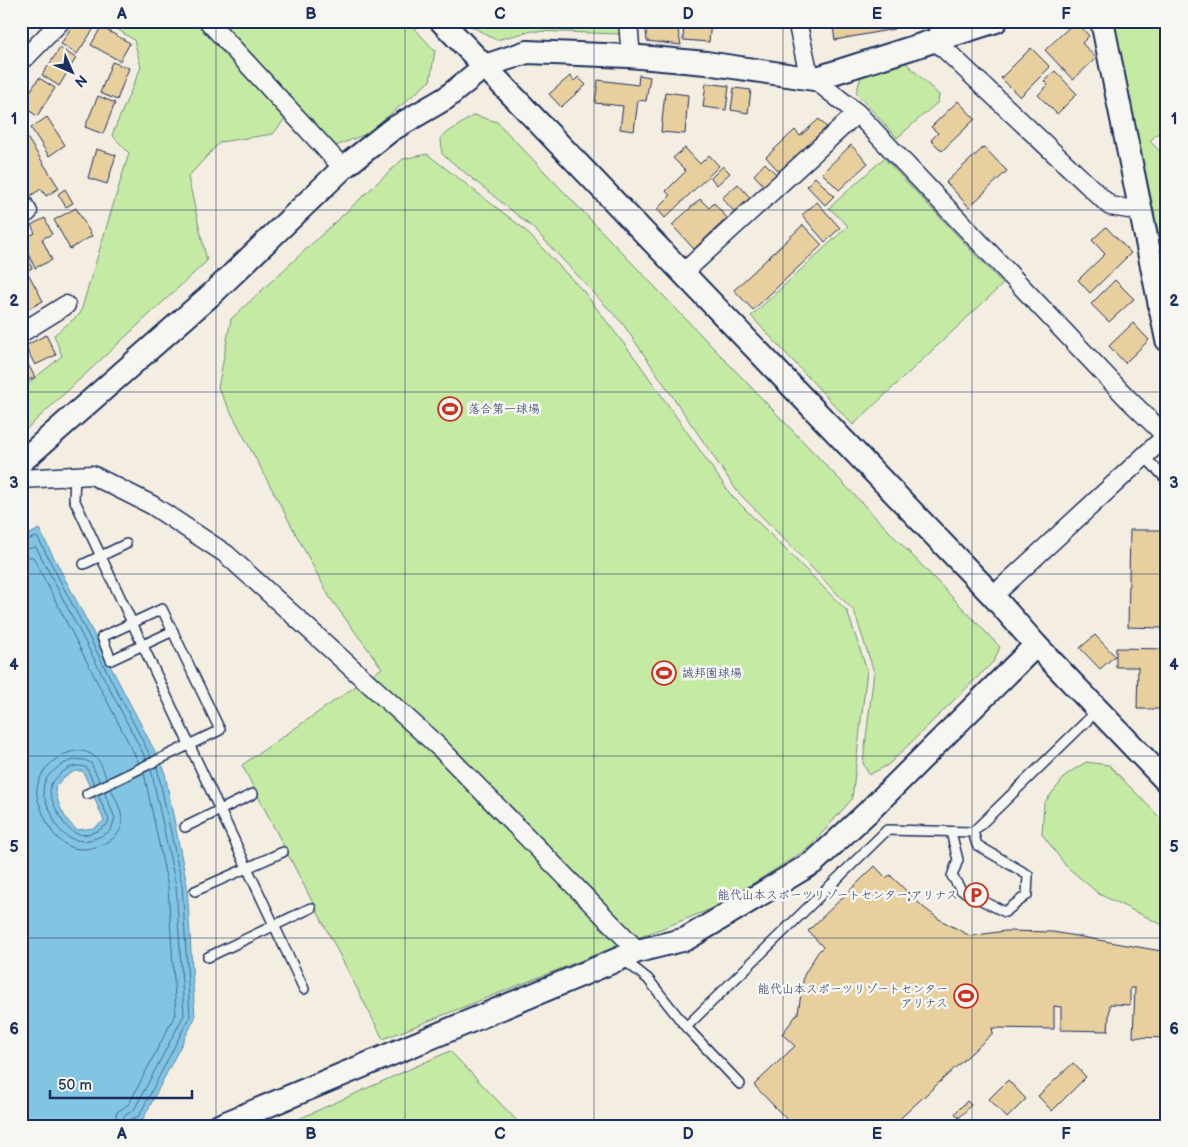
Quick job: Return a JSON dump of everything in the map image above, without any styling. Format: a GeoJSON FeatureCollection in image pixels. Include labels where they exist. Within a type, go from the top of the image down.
{"type":"FeatureCollection","features":[{"type":"Feature","properties":{"kind":"street"},"geometry":{"type":"LineString","coordinates":[[21,57],[26,57],[61,21]]}},
{"type":"Feature","properties":{"kind":"street"},"geometry":{"type":"LineString","coordinates":[[208,21],[343,168]]}},
{"type":"Feature","properties":{"kind":"street"},"geometry":{"type":"LineString","coordinates":[[441,21],[993,596],[1036,645],[1167,782]]}},
{"type":"Feature","properties":{"kind":"street"},"geometry":{"type":"LineString","coordinates":[[628,21],[629,56]]}},
{"type":"Feature","properties":{"kind":"street"},"geometry":{"type":"LineString","coordinates":[[796,21],[807,66],[814,79],[857,112],[1121,392],[1166,436],[993,596]]}},
{"type":"Feature","properties":{"kind":"street"},"geometry":{"type":"LineString","coordinates":[[21,462],[213,293],[343,168],[391,130],[446,98],[485,66],[527,52],[629,56],[706,63],[814,79],[934,31],[996,21]]}},
{"type":"Feature","properties":{"kind":"street"},"geometry":{"type":"LineString","coordinates":[[1102,21],[1167,340]]}},
{"type":"Feature","properties":{"kind":"street"},"geometry":{"type":"LineString","coordinates":[[934,31],[1110,206],[1141,211]]}},
{"type":"Feature","properties":{"kind":"street"},"geometry":{"type":"LineString","coordinates":[[682,274],[857,112]]}},
{"type":"Feature","properties":{"kind":"street"},"geometry":{"type":"LineString","coordinates":[[21,201],[28,212],[21,216]]}},
{"type":"Feature","properties":{"kind":"street"},"geometry":{"type":"LineString","coordinates":[[21,333],[66,305]]}},
{"type":"Feature","properties":{"kind":"street"},"geometry":{"type":"LineString","coordinates":[[21,479],[92,475],[143,501],[196,532],[226,554],[440,748],[630,954]]}},
{"type":"Feature","properties":{"kind":"street"},"geometry":{"type":"LineString","coordinates":[[219,1126],[630,954],[686,939],[814,862],[868,812],[1036,645]]}},
{"type":"Feature","properties":{"kind":"lane"},"geometry":{"type":"LineString","coordinates":[[1144,456],[1167,480]]}},
{"type":"Feature","properties":{"kind":"lane"},"geometry":{"type":"LineString","coordinates":[[75,476],[74,499],[304,989]]}},
{"type":"Feature","properties":{"kind":"lane"},"geometry":{"type":"LineString","coordinates":[[84,564],[126,544]]}},
{"type":"Feature","properties":{"kind":"lane"},"geometry":{"type":"LineString","coordinates":[[87,794],[220,730],[162,609],[102,638],[111,660],[143,646],[172,630]]}},
{"type":"Feature","properties":{"kind":"lane"},"geometry":{"type":"LineString","coordinates":[[686,1027],[887,830],[973,832],[1098,710]]}},
{"type":"Feature","properties":{"kind":"lane"},"geometry":{"type":"LineString","coordinates":[[185,828],[253,794]]}},
{"type":"Feature","properties":{"kind":"lane"},"geometry":{"type":"LineString","coordinates":[[951,832],[958,860],[952,876],[956,883],[961,890],[1005,912],[1028,895],[1028,875],[977,845],[973,832]]}},
{"type":"Feature","properties":{"kind":"lane"},"geometry":{"type":"LineString","coordinates":[[195,891],[283,852]]}},
{"type":"Feature","properties":{"kind":"lane"},"geometry":{"type":"LineString","coordinates":[[208,957],[311,908]]}},
{"type":"Feature","properties":{"kind":"lane"},"geometry":{"type":"LineString","coordinates":[[630,954],[686,1027],[740,1084]]}},
{"type":"Feature","properties":{"kind":"green space"},"geometry":{"type":"Polygon","coordinates":[[[105,21],[195,21],[285,119],[273,134],[220,142],[188,177],[207,261],[21,434],[21,389],[62,356],[54,335],[80,314],[129,153],[112,135],[141,67],[134,40],[105,21]]]}},
{"type":"Feature","properties":{"kind":"green space"},"geometry":{"type":"Polygon","coordinates":[[[221,21],[408,21],[435,51],[430,81],[368,133],[336,146],[221,21]]]}},
{"type":"Feature","properties":{"kind":"green space"},"geometry":{"type":"Polygon","coordinates":[[[467,21],[619,21],[620,34],[532,31],[496,40],[471,26],[467,21]]]}},
{"type":"Feature","properties":{"kind":"green space"},"geometry":{"type":"Polygon","coordinates":[[[1112,21],[1167,21],[1167,124],[1150,141],[1167,159],[1167,271],[1112,21]]]}},
{"type":"Feature","properties":{"kind":"green space"},"geometry":{"type":"Polygon","coordinates":[[[904,61],[939,95],[938,102],[897,138],[856,93],[862,74],[904,61]]]}},
{"type":"Feature","properties":{"kind":"green space"},"geometry":{"type":"Polygon","coordinates":[[[474,115],[497,122],[1000,647],[994,661],[888,765],[869,775],[863,763],[874,672],[854,611],[737,491],[623,324],[532,227],[442,154],[441,137],[474,115]]]}},
{"type":"Feature","properties":{"kind":"green space"},"geometry":{"type":"Polygon","coordinates":[[[427,154],[523,228],[584,292],[638,362],[731,495],[847,611],[867,670],[852,799],[809,848],[716,907],[383,1039],[242,765],[382,668],[330,598],[218,388],[231,319],[403,159],[427,154]]]}},
{"type":"Feature","properties":{"kind":"green space"},"geometry":{"type":"Polygon","coordinates":[[[884,158],[1003,284],[853,425],[751,316],[848,226],[829,208],[884,158]]]}},
{"type":"Feature","properties":{"kind":"green space"},"geometry":{"type":"Polygon","coordinates":[[[1086,762],[1109,765],[1167,825],[1167,927],[1099,894],[1066,866],[1042,834],[1044,803],[1067,774],[1086,762]]]}},
{"type":"Feature","properties":{"kind":"green space"},"geometry":{"type":"Polygon","coordinates":[[[450,1051],[522,1126],[283,1126],[450,1051]]]}},
{"type":"Feature","properties":{"kind":"water"},"geometry":{"type":"Polygon","coordinates":[[[39,529],[164,769],[187,885],[195,1018],[142,1121],[124,1126],[21,1126],[21,539],[39,529]],[[75,771],[63,778],[55,787],[62,811],[77,830],[94,828],[104,821],[83,771],[75,771]]]}},
{"type":"Feature","properties":{"kind":"building"},"geometry":{"type":"Polygon","coordinates":[[[75,21],[87,21],[95,27],[77,54],[61,44],[75,21]]]}},
{"type":"Feature","properties":{"kind":"building"},"geometry":{"type":"Polygon","coordinates":[[[645,21],[676,21],[681,45],[647,41],[645,21]]]}},
{"type":"Feature","properties":{"kind":"building"},"geometry":{"type":"Polygon","coordinates":[[[684,21],[711,21],[709,42],[683,40],[684,21]]]}},
{"type":"Feature","properties":{"kind":"building"},"geometry":{"type":"Polygon","coordinates":[[[832,21],[893,21],[894,29],[835,40],[832,21]]]}},
{"type":"Feature","properties":{"kind":"building"},"geometry":{"type":"Polygon","coordinates":[[[1076,21],[1089,36],[1082,43],[1096,58],[1073,80],[1045,50],[1076,21]]]}},
{"type":"Feature","properties":{"kind":"building"},"geometry":{"type":"Polygon","coordinates":[[[101,27],[130,43],[120,61],[91,45],[101,27]]]}},
{"type":"Feature","properties":{"kind":"building"},"geometry":{"type":"Polygon","coordinates":[[[60,48],[76,58],[59,86],[42,75],[60,48]]]}},
{"type":"Feature","properties":{"kind":"building"},"geometry":{"type":"Polygon","coordinates":[[[1031,48],[1050,67],[1020,97],[1001,78],[1031,48]]]}},
{"type":"Feature","properties":{"kind":"building"},"geometry":{"type":"Polygon","coordinates":[[[112,62],[129,68],[117,100],[100,93],[112,62]]]}},
{"type":"Feature","properties":{"kind":"building"},"geometry":{"type":"Polygon","coordinates":[[[1055,71],[1077,94],[1057,114],[1038,95],[1048,85],[1044,81],[1055,71]]]}},
{"type":"Feature","properties":{"kind":"building"},"geometry":{"type":"Polygon","coordinates":[[[639,75],[650,77],[646,101],[638,100],[634,131],[620,129],[623,106],[595,103],[598,80],[638,85],[639,75]]]}},
{"type":"Feature","properties":{"kind":"building"},"geometry":{"type":"Polygon","coordinates":[[[570,76],[574,81],[578,77],[586,85],[561,107],[549,94],[570,76]]]}},
{"type":"Feature","properties":{"kind":"building"},"geometry":{"type":"Polygon","coordinates":[[[39,78],[55,88],[37,116],[21,105],[39,78]]]}},
{"type":"Feature","properties":{"kind":"building"},"geometry":{"type":"Polygon","coordinates":[[[706,83],[729,86],[726,110],[703,107],[706,83]]]}},
{"type":"Feature","properties":{"kind":"building"},"geometry":{"type":"Polygon","coordinates":[[[734,88],[751,90],[748,113],[731,110],[734,88]]]}},
{"type":"Feature","properties":{"kind":"building"},"geometry":{"type":"Polygon","coordinates":[[[665,92],[688,95],[685,134],[661,132],[665,92]]]}},
{"type":"Feature","properties":{"kind":"building"},"geometry":{"type":"Polygon","coordinates":[[[98,96],[115,103],[103,134],[85,127],[98,96]]]}},
{"type":"Feature","properties":{"kind":"building"},"geometry":{"type":"Polygon","coordinates":[[[958,101],[975,119],[942,151],[931,140],[938,133],[931,127],[958,101]]]}},
{"type":"Feature","properties":{"kind":"building"},"geometry":{"type":"Polygon","coordinates":[[[47,117],[65,145],[49,156],[31,128],[47,117]]]}},
{"type":"Feature","properties":{"kind":"building"},"geometry":{"type":"Polygon","coordinates":[[[819,119],[831,132],[783,176],[766,157],[795,130],[800,136],[819,119]]]}},
{"type":"Feature","properties":{"kind":"building"},"geometry":{"type":"Polygon","coordinates":[[[21,128],[59,188],[46,196],[41,189],[27,198],[21,189],[21,128]]]}},
{"type":"Feature","properties":{"kind":"building"},"geometry":{"type":"Polygon","coordinates":[[[851,145],[868,163],[839,190],[822,173],[851,145]]]}},
{"type":"Feature","properties":{"kind":"building"},"geometry":{"type":"Polygon","coordinates":[[[984,147],[1007,171],[969,207],[946,182],[984,147]]]}},
{"type":"Feature","properties":{"kind":"building"},"geometry":{"type":"Polygon","coordinates":[[[685,148],[700,164],[709,155],[719,166],[665,218],[657,209],[670,196],[666,191],[686,171],[673,158],[685,148]]]}},
{"type":"Feature","properties":{"kind":"building"},"geometry":{"type":"Polygon","coordinates":[[[96,149],[116,155],[107,184],[88,178],[96,149]]]}},
{"type":"Feature","properties":{"kind":"building"},"geometry":{"type":"Polygon","coordinates":[[[765,163],[780,178],[768,190],[754,175],[765,163]]]}},
{"type":"Feature","properties":{"kind":"building"},"geometry":{"type":"Polygon","coordinates":[[[723,166],[730,173],[717,185],[711,178],[723,166]]]}},
{"type":"Feature","properties":{"kind":"building"},"geometry":{"type":"Polygon","coordinates":[[[815,177],[834,196],[825,205],[807,186],[815,177]]]}},
{"type":"Feature","properties":{"kind":"building"},"geometry":{"type":"Polygon","coordinates":[[[738,184],[755,203],[739,217],[722,198],[738,184]]]}},
{"type":"Feature","properties":{"kind":"building"},"geometry":{"type":"Polygon","coordinates":[[[65,189],[73,203],[66,207],[58,194],[65,189]]]}},
{"type":"Feature","properties":{"kind":"building"},"geometry":{"type":"Polygon","coordinates":[[[700,199],[709,208],[714,203],[727,218],[694,249],[672,225],[700,199]]]}},
{"type":"Feature","properties":{"kind":"building"},"geometry":{"type":"Polygon","coordinates":[[[817,202],[840,228],[825,242],[802,215],[817,202]]]}},
{"type":"Feature","properties":{"kind":"building"},"geometry":{"type":"Polygon","coordinates":[[[76,208],[92,236],[70,249],[54,220],[76,208]]]}},
{"type":"Feature","properties":{"kind":"building"},"geometry":{"type":"Polygon","coordinates":[[[45,218],[52,234],[42,239],[52,260],[35,268],[21,240],[35,233],[31,225],[45,218]]]}},
{"type":"Feature","properties":{"kind":"building"},"geometry":{"type":"Polygon","coordinates":[[[803,225],[822,245],[753,310],[734,290],[803,225]]]}},
{"type":"Feature","properties":{"kind":"building"},"geometry":{"type":"Polygon","coordinates":[[[1106,227],[1131,253],[1090,293],[1078,280],[1105,254],[1092,240],[1106,227]]]}},
{"type":"Feature","properties":{"kind":"building"},"geometry":{"type":"Polygon","coordinates":[[[21,247],[32,268],[21,274],[21,247]]]}},
{"type":"Feature","properties":{"kind":"building"},"geometry":{"type":"Polygon","coordinates":[[[29,275],[43,301],[21,313],[21,280],[29,275]]]}},
{"type":"Feature","properties":{"kind":"building"},"geometry":{"type":"Polygon","coordinates":[[[1115,280],[1134,299],[1109,322],[1091,304],[1115,280]]]}},
{"type":"Feature","properties":{"kind":"building"},"geometry":{"type":"Polygon","coordinates":[[[1133,323],[1149,340],[1125,363],[1109,346],[1133,323]]]}},
{"type":"Feature","properties":{"kind":"building"},"geometry":{"type":"Polygon","coordinates":[[[46,335],[56,355],[35,365],[25,346],[46,335]]]}},
{"type":"Feature","properties":{"kind":"building"},"geometry":{"type":"Polygon","coordinates":[[[21,352],[35,377],[21,384],[21,352]]]}},
{"type":"Feature","properties":{"kind":"building"},"geometry":{"type":"Polygon","coordinates":[[[1130,530],[1167,530],[1167,709],[1137,709],[1138,667],[1116,667],[1116,648],[1162,649],[1162,628],[1128,627],[1130,530]]]}},
{"type":"Feature","properties":{"kind":"building"},"geometry":{"type":"Polygon","coordinates":[[[1095,635],[1115,656],[1100,669],[1080,648],[1095,635]]]}},
{"type":"Feature","properties":{"kind":"building","name":"能代山本スポーツリゾートセンター アリナス"},"geometry":{"type":"Polygon","coordinates":[[[875,866],[886,878],[890,875],[923,907],[939,919],[970,936],[1005,931],[1053,932],[1167,952],[1167,1038],[1133,1037],[1135,988],[1130,988],[1130,1005],[1110,1004],[1108,1031],[1061,1030],[1061,1007],[1054,1006],[1054,1029],[992,1028],[993,1033],[892,1126],[793,1126],[754,1085],[795,1046],[782,1034],[798,1013],[804,975],[823,947],[808,931],[875,866]]]}},
{"type":"Feature","properties":{"kind":"building"},"geometry":{"type":"Polygon","coordinates":[[[1073,1063],[1086,1077],[1052,1111],[1038,1096],[1073,1063]]]}},
{"type":"Feature","properties":{"kind":"building"},"geometry":{"type":"Polygon","coordinates":[[[1008,1080],[1026,1099],[1007,1118],[989,1099],[1008,1080]]]}},
{"type":"Feature","properties":{"kind":"building"},"geometry":{"type":"Polygon","coordinates":[[[967,1101],[971,1105],[959,1118],[955,1113],[967,1101]]]}},
{"type":"Feature","properties":{"kind":"place","name":"落合第一球場"},"geometry":{"type":"Point","coordinates":[450,409]}},
{"type":"Feature","properties":{"kind":"place","name":"誠邦園球場"},"geometry":{"type":"Point","coordinates":[664,673]}},
{"type":"Feature","properties":{"kind":"place","name":"能代山本スポーツリゾートセンター;アリナス"},"geometry":{"type":"Point","coordinates":[976,895]}},
{"type":"Feature","properties":{"kind":"place","name":"能代山本スポーツリゾートセンター アリナス"},"geometry":{"type":"Point","coordinates":[966,996]}}]}
